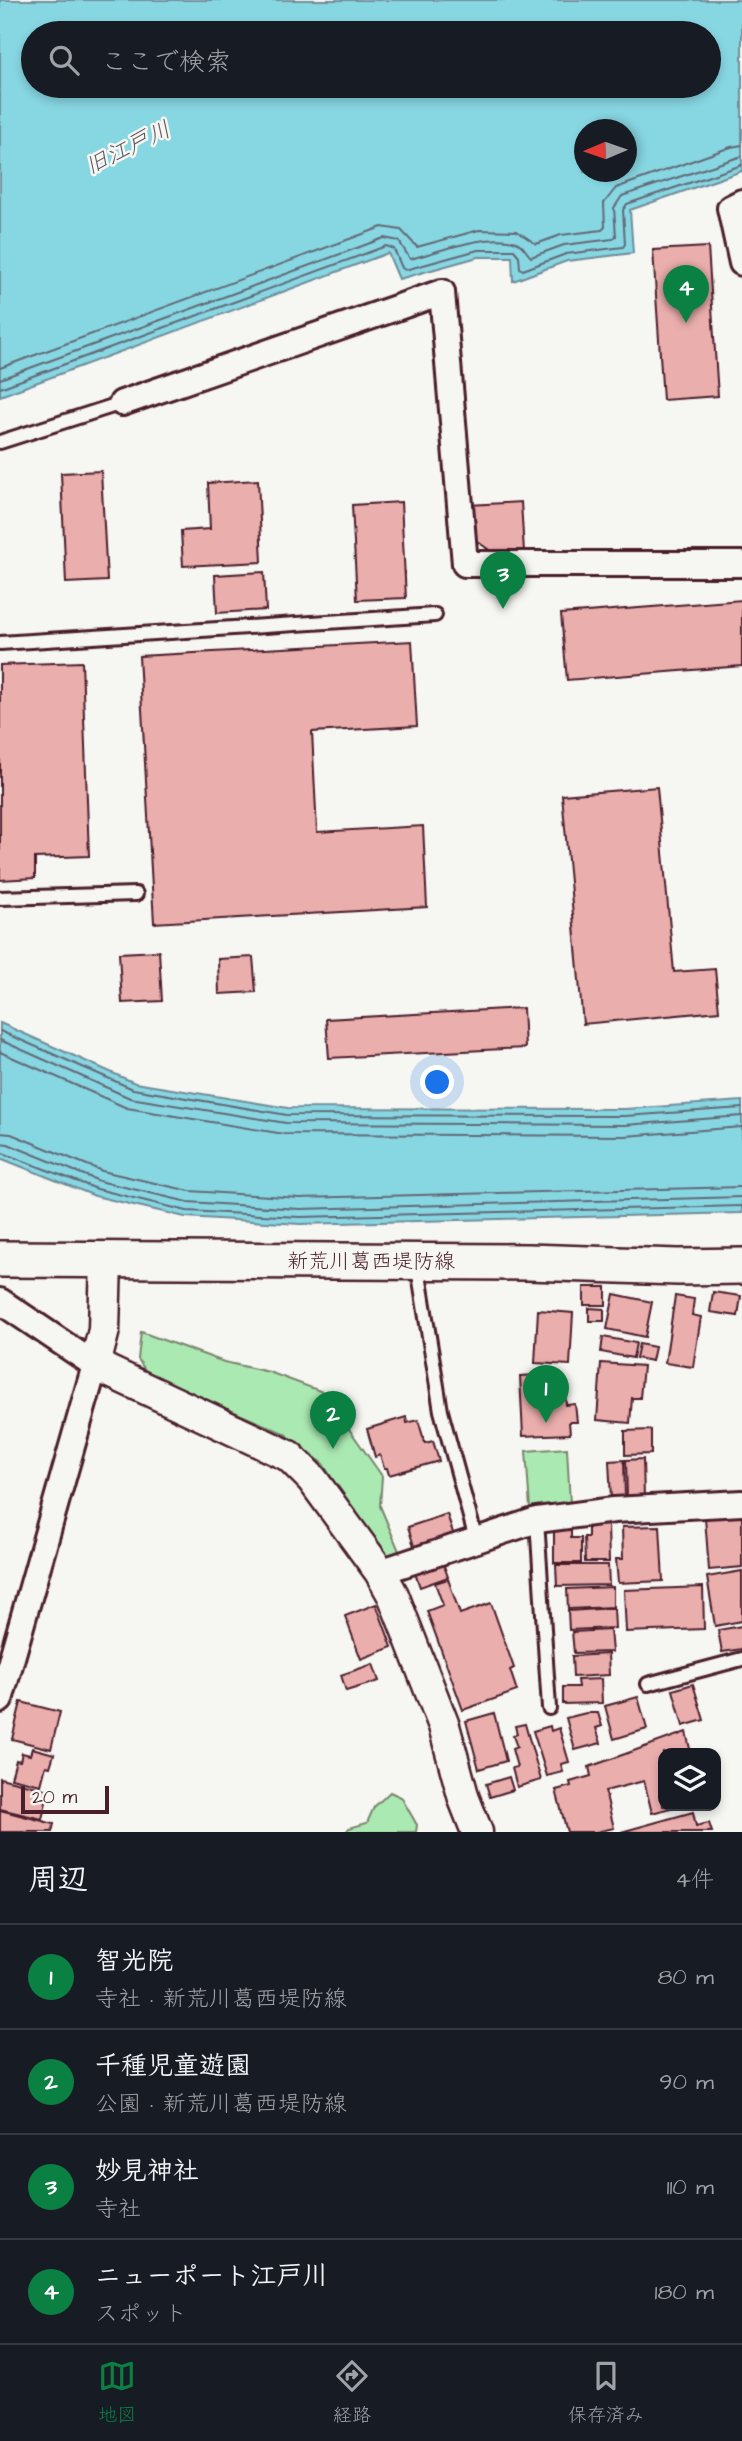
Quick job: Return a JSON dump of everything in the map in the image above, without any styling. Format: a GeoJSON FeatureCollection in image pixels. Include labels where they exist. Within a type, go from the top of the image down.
{"type":"FeatureCollection","features":[{"type":"Feature","properties":{"kind":"main road","name":"新荒川葛西堤防線"},"geometry":{"type":"LineString","coordinates":[[0,1259],[742,1266]]}},
{"type":"Feature","properties":{"kind":"street"},"geometry":{"type":"LineString","coordinates":[[742,202],[730,208],[742,263]]}},
{"type":"Feature","properties":{"kind":"street"},"geometry":{"type":"LineString","coordinates":[[122,403],[442,292],[465,564],[742,564]]}},
{"type":"Feature","properties":{"kind":"street"},"geometry":{"type":"LineString","coordinates":[[0,1700],[104,1330],[106,1260]]}},
{"type":"Feature","properties":{"kind":"street"},"geometry":{"type":"LineString","coordinates":[[0,1301],[95,1365],[289,1456],[312,1479],[380,1572],[393,1595],[444,1726],[464,1799],[477,1832]]}},
{"type":"Feature","properties":{"kind":"street"},"geometry":{"type":"LineString","coordinates":[[380,1572],[537,1520],[614,1510],[742,1503]]}},
{"type":"Feature","properties":{"kind":"lane"},"geometry":{"type":"LineString","coordinates":[[0,442],[122,403]]}},
{"type":"Feature","properties":{"kind":"lane"},"geometry":{"type":"LineString","coordinates":[[0,643],[435,615]]}},
{"type":"Feature","properties":{"kind":"lane"},"geometry":{"type":"LineString","coordinates":[[0,898],[136,894]]}},
{"type":"Feature","properties":{"kind":"lane"},"geometry":{"type":"LineString","coordinates":[[417,1262],[441,1411],[476,1539]]}},
{"type":"Feature","properties":{"kind":"lane"},"geometry":{"type":"LineString","coordinates":[[537,1520],[549,1708]]}},
{"type":"Feature","properties":{"kind":"lane"},"geometry":{"type":"LineString","coordinates":[[648,1685],[742,1659]]}},
{"type":"Feature","properties":{"kind":"green space"},"geometry":{"type":"Polygon","coordinates":[[[141,1332],[224,1362],[269,1372],[323,1392],[382,1476],[380,1506],[402,1558],[384,1562],[323,1464],[284,1433],[148,1375],[138,1359],[141,1332]]]}},
{"type":"Feature","properties":{"kind":"green space"},"geometry":{"type":"Polygon","coordinates":[[[567,1448],[570,1504],[530,1509],[526,1451],[567,1448]]]}},
{"type":"Feature","properties":{"kind":"green space"},"geometry":{"type":"Polygon","coordinates":[[[390,1792],[401,1797],[417,1825],[416,1832],[346,1832],[349,1828],[367,1823],[374,1807],[390,1792]]]}},
{"type":"Feature","properties":{"kind":"water","name":"旧江戸川"},"geometry":{"type":"Polygon","coordinates":[[[0,0],[742,0],[742,171],[630,210],[633,253],[567,261],[513,281],[512,257],[478,257],[399,279],[388,253],[0,396],[0,0]]]}},
{"type":"Feature","properties":{"kind":"water"},"geometry":{"type":"Polygon","coordinates":[[[0,1023],[135,1083],[288,1108],[625,1109],[742,1101],[742,1213],[300,1224],[185,1217],[95,1196],[0,1158],[0,1023]]]}},
{"type":"Feature","properties":{"kind":"building"},"geometry":{"type":"Polygon","coordinates":[[[708,247],[718,396],[663,400],[653,250],[708,247]]]}},
{"type":"Feature","properties":{"kind":"building"},"geometry":{"type":"Polygon","coordinates":[[[101,471],[107,581],[66,583],[61,473],[101,471]]]}},
{"type":"Feature","properties":{"kind":"building"},"geometry":{"type":"Polygon","coordinates":[[[258,480],[262,562],[183,566],[181,531],[210,529],[208,483],[258,480]]]}},
{"type":"Feature","properties":{"kind":"building"},"geometry":{"type":"Polygon","coordinates":[[[401,502],[406,598],[357,600],[352,505],[401,502]]]}},
{"type":"Feature","properties":{"kind":"building"},"geometry":{"type":"Polygon","coordinates":[[[521,502],[524,552],[495,554],[471,537],[469,505],[521,502]]]}},
{"type":"Feature","properties":{"kind":"building"},"geometry":{"type":"Polygon","coordinates":[[[264,572],[266,610],[217,613],[215,575],[264,572]]]}},
{"type":"Feature","properties":{"kind":"building"},"geometry":{"type":"Polygon","coordinates":[[[742,600],[742,666],[567,680],[561,614],[742,600]]]}},
{"type":"Feature","properties":{"kind":"building"},"geometry":{"type":"Polygon","coordinates":[[[412,641],[417,726],[312,732],[317,832],[423,826],[427,907],[154,923],[139,656],[412,641]]]}},
{"type":"Feature","properties":{"kind":"building"},"geometry":{"type":"Polygon","coordinates":[[[82,662],[89,856],[35,858],[35,878],[0,880],[0,665],[82,662]]]}},
{"type":"Feature","properties":{"kind":"building"},"geometry":{"type":"Polygon","coordinates":[[[657,787],[674,972],[715,969],[719,1011],[583,1024],[562,795],[657,787]]]}},
{"type":"Feature","properties":{"kind":"building"},"geometry":{"type":"Polygon","coordinates":[[[159,951],[162,1001],[122,1003],[119,953],[159,951]]]}},
{"type":"Feature","properties":{"kind":"building"},"geometry":{"type":"Polygon","coordinates":[[[253,957],[256,992],[219,994],[218,959],[253,957]]]}},
{"type":"Feature","properties":{"kind":"building"},"geometry":{"type":"Polygon","coordinates":[[[523,1008],[525,1048],[329,1058],[326,1019],[523,1008]]]}},
{"type":"Feature","properties":{"kind":"building"},"geometry":{"type":"Polygon","coordinates":[[[584,1287],[606,1287],[606,1305],[584,1305],[584,1287]]]}},
{"type":"Feature","properties":{"kind":"building"},"geometry":{"type":"Polygon","coordinates":[[[713,1292],[741,1296],[738,1316],[710,1312],[713,1292]]]}},
{"type":"Feature","properties":{"kind":"building"},"geometry":{"type":"Polygon","coordinates":[[[614,1294],[652,1302],[645,1337],[607,1329],[614,1294]]]}},
{"type":"Feature","properties":{"kind":"building"},"geometry":{"type":"Polygon","coordinates":[[[675,1296],[694,1299],[692,1315],[701,1317],[693,1367],[665,1363],[675,1296]]]}},
{"type":"Feature","properties":{"kind":"building"},"geometry":{"type":"Polygon","coordinates":[[[589,1308],[604,1309],[604,1321],[589,1321],[589,1308]]]}},
{"type":"Feature","properties":{"kind":"building"},"geometry":{"type":"Polygon","coordinates":[[[538,1310],[573,1313],[570,1365],[535,1363],[538,1310]]]}},
{"type":"Feature","properties":{"kind":"building"},"geometry":{"type":"Polygon","coordinates":[[[603,1337],[636,1343],[633,1358],[601,1352],[603,1337]]]}},
{"type":"Feature","properties":{"kind":"building"},"geometry":{"type":"Polygon","coordinates":[[[639,1344],[655,1347],[652,1361],[636,1358],[639,1344]]]}},
{"type":"Feature","properties":{"kind":"building"},"geometry":{"type":"Polygon","coordinates":[[[601,1363],[643,1366],[640,1398],[632,1398],[630,1423],[597,1420],[601,1363]]]}},
{"type":"Feature","properties":{"kind":"building"},"geometry":{"type":"Polygon","coordinates":[[[556,1374],[556,1391],[565,1391],[566,1405],[575,1404],[577,1422],[569,1422],[570,1434],[523,1436],[520,1376],[556,1374]]]}},
{"type":"Feature","properties":{"kind":"building"},"geometry":{"type":"Polygon","coordinates":[[[406,1417],[407,1423],[418,1420],[425,1443],[433,1441],[439,1461],[389,1475],[380,1455],[375,1457],[367,1429],[406,1417]]]}},
{"type":"Feature","properties":{"kind":"building"},"geometry":{"type":"Polygon","coordinates":[[[651,1430],[651,1454],[625,1455],[625,1431],[651,1430]]]}},
{"type":"Feature","properties":{"kind":"building"},"geometry":{"type":"Polygon","coordinates":[[[643,1459],[644,1498],[627,1498],[626,1460],[643,1459]]]}},
{"type":"Feature","properties":{"kind":"building"},"geometry":{"type":"Polygon","coordinates":[[[624,1460],[625,1499],[611,1499],[609,1461],[624,1460]]]}},
{"type":"Feature","properties":{"kind":"building"},"geometry":{"type":"Polygon","coordinates":[[[447,1514],[454,1536],[415,1549],[408,1527],[447,1514]]]}},
{"type":"Feature","properties":{"kind":"building"},"geometry":{"type":"Polygon","coordinates":[[[742,1515],[742,1567],[709,1570],[705,1518],[742,1515]]]}},
{"type":"Feature","properties":{"kind":"building"},"geometry":{"type":"Polygon","coordinates":[[[608,1525],[609,1562],[585,1562],[584,1537],[588,1537],[588,1526],[608,1525]]]}},
{"type":"Feature","properties":{"kind":"building"},"geometry":{"type":"Polygon","coordinates":[[[571,1526],[571,1538],[581,1538],[581,1563],[554,1563],[554,1527],[571,1526]]]}},
{"type":"Feature","properties":{"kind":"building"},"geometry":{"type":"Polygon","coordinates":[[[660,1526],[663,1581],[618,1583],[616,1559],[623,1559],[622,1527],[660,1526]]]}},
{"type":"Feature","properties":{"kind":"building"},"geometry":{"type":"Polygon","coordinates":[[[443,1563],[448,1577],[420,1587],[415,1573],[443,1563]]]}},
{"type":"Feature","properties":{"kind":"building"},"geometry":{"type":"Polygon","coordinates":[[[556,1565],[608,1565],[609,1585],[557,1586],[556,1565]]]}},
{"type":"Feature","properties":{"kind":"building"},"geometry":{"type":"Polygon","coordinates":[[[742,1571],[742,1621],[715,1626],[707,1577],[742,1571]]]}},
{"type":"Feature","properties":{"kind":"building"},"geometry":{"type":"Polygon","coordinates":[[[448,1579],[460,1614],[491,1603],[514,1668],[510,1670],[517,1691],[463,1710],[427,1611],[443,1605],[435,1583],[448,1579]]]}},
{"type":"Feature","properties":{"kind":"building"},"geometry":{"type":"Polygon","coordinates":[[[613,1587],[613,1607],[568,1609],[567,1589],[613,1587]]]}},
{"type":"Feature","properties":{"kind":"building"},"geometry":{"type":"Polygon","coordinates":[[[703,1587],[704,1629],[626,1632],[624,1590],[703,1587]]]}},
{"type":"Feature","properties":{"kind":"building"},"geometry":{"type":"Polygon","coordinates":[[[376,1604],[392,1647],[361,1659],[345,1616],[376,1604]]]}},
{"type":"Feature","properties":{"kind":"building"},"geometry":{"type":"Polygon","coordinates":[[[614,1608],[615,1628],[569,1630],[568,1611],[614,1608]]]}},
{"type":"Feature","properties":{"kind":"building"},"geometry":{"type":"Polygon","coordinates":[[[742,1626],[742,1649],[722,1652],[718,1630],[742,1626]]]}},
{"type":"Feature","properties":{"kind":"building"},"geometry":{"type":"Polygon","coordinates":[[[610,1630],[612,1652],[574,1653],[572,1632],[610,1630]]]}},
{"type":"Feature","properties":{"kind":"building"},"geometry":{"type":"Polygon","coordinates":[[[608,1654],[609,1675],[573,1677],[572,1656],[608,1654]]]}},
{"type":"Feature","properties":{"kind":"building"},"geometry":{"type":"Polygon","coordinates":[[[373,1664],[379,1681],[346,1691],[341,1675],[373,1664]]]}},
{"type":"Feature","properties":{"kind":"building"},"geometry":{"type":"Polygon","coordinates":[[[601,1679],[602,1703],[563,1704],[563,1687],[578,1687],[577,1680],[601,1679]]]}},
{"type":"Feature","properties":{"kind":"building"},"geometry":{"type":"Polygon","coordinates":[[[693,1684],[704,1720],[683,1726],[673,1690],[693,1684]]]}},
{"type":"Feature","properties":{"kind":"building"},"geometry":{"type":"Polygon","coordinates":[[[638,1697],[647,1729],[614,1739],[605,1706],[638,1697]]]}},
{"type":"Feature","properties":{"kind":"building"},"geometry":{"type":"Polygon","coordinates":[[[21,1702],[60,1712],[51,1749],[12,1739],[21,1702]]]}},
{"type":"Feature","properties":{"kind":"building"},"geometry":{"type":"Polygon","coordinates":[[[494,1713],[506,1761],[479,1769],[466,1721],[494,1713]]]}},
{"type":"Feature","properties":{"kind":"building"},"geometry":{"type":"Polygon","coordinates":[[[598,1713],[602,1726],[596,1728],[601,1743],[575,1750],[566,1718],[598,1713]]]}},
{"type":"Feature","properties":{"kind":"building"},"geometry":{"type":"Polygon","coordinates":[[[525,1724],[541,1780],[517,1787],[512,1768],[517,1767],[512,1749],[517,1747],[513,1736],[517,1734],[515,1726],[525,1724]]]}},
{"type":"Feature","properties":{"kind":"building"},"geometry":{"type":"Polygon","coordinates":[[[550,1726],[551,1731],[559,1728],[569,1762],[561,1764],[563,1772],[547,1776],[533,1731],[550,1726]]]}},
{"type":"Feature","properties":{"kind":"building"},"geometry":{"type":"Polygon","coordinates":[[[686,1732],[690,1748],[658,1748],[659,1811],[652,1813],[644,1781],[605,1791],[614,1828],[596,1832],[567,1832],[556,1790],[571,1786],[570,1782],[591,1776],[589,1767],[686,1732]]]}},
{"type":"Feature","properties":{"kind":"building"},"geometry":{"type":"Polygon","coordinates":[[[32,1748],[54,1754],[50,1767],[46,1766],[41,1785],[11,1778],[16,1760],[20,1761],[22,1753],[30,1755],[32,1748]]]}},
{"type":"Feature","properties":{"kind":"building"},"geometry":{"type":"Polygon","coordinates":[[[509,1777],[513,1790],[490,1797],[486,1784],[509,1777]]]}},
{"type":"Feature","properties":{"kind":"building"},"geometry":{"type":"Polygon","coordinates":[[[0,1778],[49,1790],[42,1819],[0,1809],[0,1778]]]}},
{"type":"Feature","properties":{"kind":"building"},"geometry":{"type":"Polygon","coordinates":[[[0,1810],[54,1824],[52,1832],[0,1832],[0,1810]]]}},
{"type":"Feature","properties":{"kind":"building"},"geometry":{"type":"Polygon","coordinates":[[[693,1812],[696,1826],[709,1823],[712,1832],[621,1832],[693,1812]]]}},
{"type":"Feature","properties":{"kind":"place","name":"ニューポート江戸川"},"geometry":{"type":"Point","coordinates":[686,323]}},
{"type":"Feature","properties":{"kind":"place","name":"妙見神社"},"geometry":{"type":"Point","coordinates":[503,609]}},
{"type":"Feature","properties":{"kind":"place","name":"智光院"},"geometry":{"type":"Point","coordinates":[546,1423]}},
{"type":"Feature","properties":{"kind":"place","name":"千種児童遊園"},"geometry":{"type":"Point","coordinates":[333,1449]}}]}
